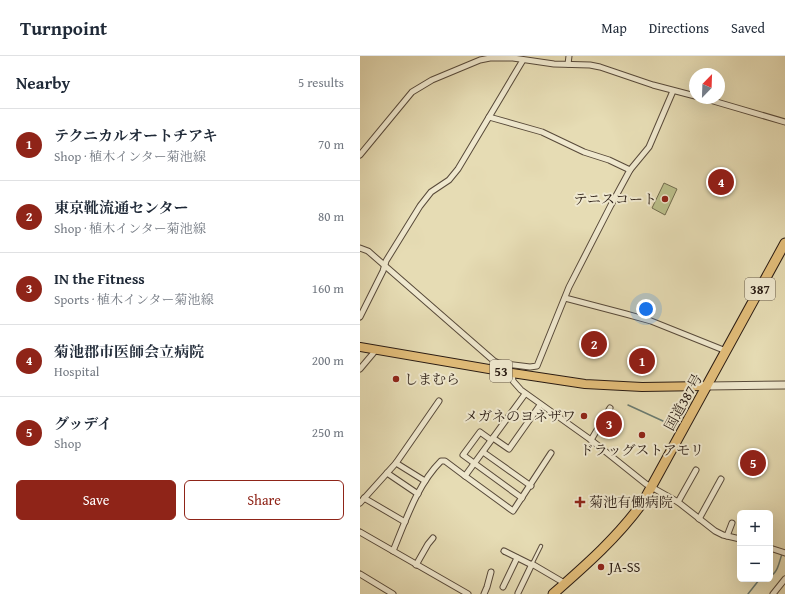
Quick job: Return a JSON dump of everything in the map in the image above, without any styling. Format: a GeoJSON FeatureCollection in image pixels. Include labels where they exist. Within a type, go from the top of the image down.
{"type":"FeatureCollection","features":[{"type":"Feature","properties":{"kind":"highway","name":"国道387号"},"geometry":{"type":"LineString","coordinates":[[553,594],[617,535],[631,519],[652,487],[785,243]]}},
{"type":"Feature","properties":{"kind":"main road","name":"53"},"geometry":{"type":"LineString","coordinates":[[360,347],[561,381],[609,386],[707,386]]}},
{"type":"Feature","properties":{"kind":"street"},"geometry":{"type":"LineString","coordinates":[[568,64],[569,56]]}},
{"type":"Feature","properties":{"kind":"street"},"geometry":{"type":"LineString","coordinates":[[360,155],[405,99],[420,87],[432,80],[480,60],[490,58],[554,64],[590,65],[689,95]]}},
{"type":"Feature","properties":{"kind":"street"},"geometry":{"type":"LineString","coordinates":[[360,317],[383,271],[386,261],[420,206],[431,192],[449,180],[458,169],[523,60]]}},
{"type":"Feature","properties":{"kind":"street"},"geometry":{"type":"LineString","coordinates":[[498,363],[530,367],[537,366],[569,287],[630,170],[649,147],[673,91]]}},
{"type":"Feature","properties":{"kind":"street"},"geometry":{"type":"LineString","coordinates":[[724,104],[785,122]]}},
{"type":"Feature","properties":{"kind":"street"},"geometry":{"type":"LineString","coordinates":[[489,117],[542,132],[584,152],[608,160],[630,170]]}},
{"type":"Feature","properties":{"kind":"street"},"geometry":{"type":"LineString","coordinates":[[360,248],[368,251],[498,363],[502,371]]}},
{"type":"Feature","properties":{"kind":"street"},"geometry":{"type":"LineString","coordinates":[[565,298],[651,322],[726,351]]}},
{"type":"Feature","properties":{"kind":"street"},"geometry":{"type":"LineString","coordinates":[[360,369],[376,350]]}},
{"type":"Feature","properties":{"kind":"street"},"geometry":{"type":"LineString","coordinates":[[512,373],[513,381],[516,386],[525,394],[591,440],[634,476],[678,502],[715,531],[737,538]]}},
{"type":"Feature","properties":{"kind":"street"},"geometry":{"type":"LineString","coordinates":[[707,386],[785,384]]}},
{"type":"Feature","properties":{"kind":"street"},"geometry":{"type":"LineString","coordinates":[[465,476],[525,394]]}},
{"type":"Feature","properties":{"kind":"street"},"geometry":{"type":"LineString","coordinates":[[360,503],[396,463],[439,401]]}},
{"type":"Feature","properties":{"kind":"street"},"geometry":{"type":"LineString","coordinates":[[522,498],[463,455],[480,432],[509,449],[540,405]]}},
{"type":"Feature","properties":{"kind":"street"},"geometry":{"type":"LineString","coordinates":[[591,440],[610,408]]}},
{"type":"Feature","properties":{"kind":"street"},"geometry":{"type":"LineString","coordinates":[[483,452],[531,486]]}},
{"type":"Feature","properties":{"kind":"street"},"geometry":{"type":"LineString","coordinates":[[392,551],[425,481],[441,460],[445,461],[513,511],[552,453]]}},
{"type":"Feature","properties":{"kind":"street"},"geometry":{"type":"LineString","coordinates":[[396,463],[425,481]]}},
{"type":"Feature","properties":{"kind":"street"},"geometry":{"type":"LineString","coordinates":[[678,502],[696,470]]}},
{"type":"Feature","properties":{"kind":"street"},"geometry":{"type":"LineString","coordinates":[[387,473],[418,494]]}},
{"type":"Feature","properties":{"kind":"street"},"geometry":{"type":"LineString","coordinates":[[699,518],[721,479]]}},
{"type":"Feature","properties":{"kind":"street"},"geometry":{"type":"LineString","coordinates":[[364,498],[405,522]]}},
{"type":"Feature","properties":{"kind":"street"},"geometry":{"type":"LineString","coordinates":[[727,536],[732,523]]}},
{"type":"Feature","properties":{"kind":"street"},"geometry":{"type":"LineString","coordinates":[[360,532],[468,594]]}},
{"type":"Feature","properties":{"kind":"street"},"geometry":{"type":"LineString","coordinates":[[416,565],[428,544],[434,538]]}},
{"type":"Feature","properties":{"kind":"street"},"geometry":{"type":"LineString","coordinates":[[773,549],[785,553]]}},
{"type":"Feature","properties":{"kind":"street"},"geometry":{"type":"LineString","coordinates":[[504,551],[561,581],[564,585]]}},
{"type":"Feature","properties":{"kind":"street"},"geometry":{"type":"LineString","coordinates":[[503,587],[517,558]]}},
{"type":"Feature","properties":{"kind":"street"},"geometry":{"type":"LineString","coordinates":[[518,593],[532,565]]}},
{"type":"Feature","properties":{"kind":"street"},"geometry":{"type":"LineString","coordinates":[[484,594],[488,587],[491,572]]}},
{"type":"Feature","properties":{"kind":"street"},"geometry":{"type":"LineString","coordinates":[[360,574],[393,594]]}},
{"type":"Feature","properties":{"kind":"street"},"geometry":{"type":"LineString","coordinates":[[773,594],[785,579]]}},
{"type":"Feature","properties":{"kind":"lane"},"geometry":{"type":"LineString","coordinates":[[532,565],[541,546]]}},
{"type":"Feature","properties":{"kind":"green space","name":"テニスコート"},"geometry":{"type":"Polygon","coordinates":[[[664,183],[677,189],[665,215],[652,208],[664,183]]]}},
{"type":"Feature","properties":{"kind":"waterway"},"geometry":{"type":"LineString","coordinates":[[683,415],[689,402]]}},
{"type":"Feature","properties":{"kind":"waterway"},"geometry":{"type":"LineString","coordinates":[[628,405],[676,427],[680,420]]}},
{"type":"Feature","properties":{"kind":"waterway"},"geometry":{"type":"LineString","coordinates":[[773,575],[777,570],[782,554]]}},
{"type":"Feature","properties":{"kind":"waterway"},"geometry":{"type":"LineString","coordinates":[[748,594],[757,582]]}},
{"type":"Feature","properties":{"kind":"place","name":"菊池郡市医師会立病院"},"geometry":{"type":"Point","coordinates":[721,182]}},
{"type":"Feature","properties":{"kind":"place","name":"テニスコート"},"geometry":{"type":"Point","coordinates":[665,199]}},
{"type":"Feature","properties":{"kind":"place","name":"東京靴流通センター"},"geometry":{"type":"Point","coordinates":[594,344]}},
{"type":"Feature","properties":{"kind":"place","name":"テクニカルオートチアキ"},"geometry":{"type":"Point","coordinates":[642,361]}},
{"type":"Feature","properties":{"kind":"place","name":"しまむら"},"geometry":{"type":"Point","coordinates":[396,379]}},
{"type":"Feature","properties":{"kind":"place","name":"メガネのヨネザワ"},"geometry":{"type":"Point","coordinates":[584,416]}},
{"type":"Feature","properties":{"kind":"place","name":"IN the Fitness"},"geometry":{"type":"Point","coordinates":[609,424]}},
{"type":"Feature","properties":{"kind":"place","name":"ドラッグストアモリ"},"geometry":{"type":"Point","coordinates":[642,435]}},
{"type":"Feature","properties":{"kind":"place","name":"グッデイ"},"geometry":{"type":"Point","coordinates":[753,463]}},
{"type":"Feature","properties":{"kind":"place","name":"菊池有働病院"},"geometry":{"type":"Point","coordinates":[580,502]}},
{"type":"Feature","properties":{"kind":"place","name":"JA-SS"},"geometry":{"type":"Point","coordinates":[601,567]}}]}
